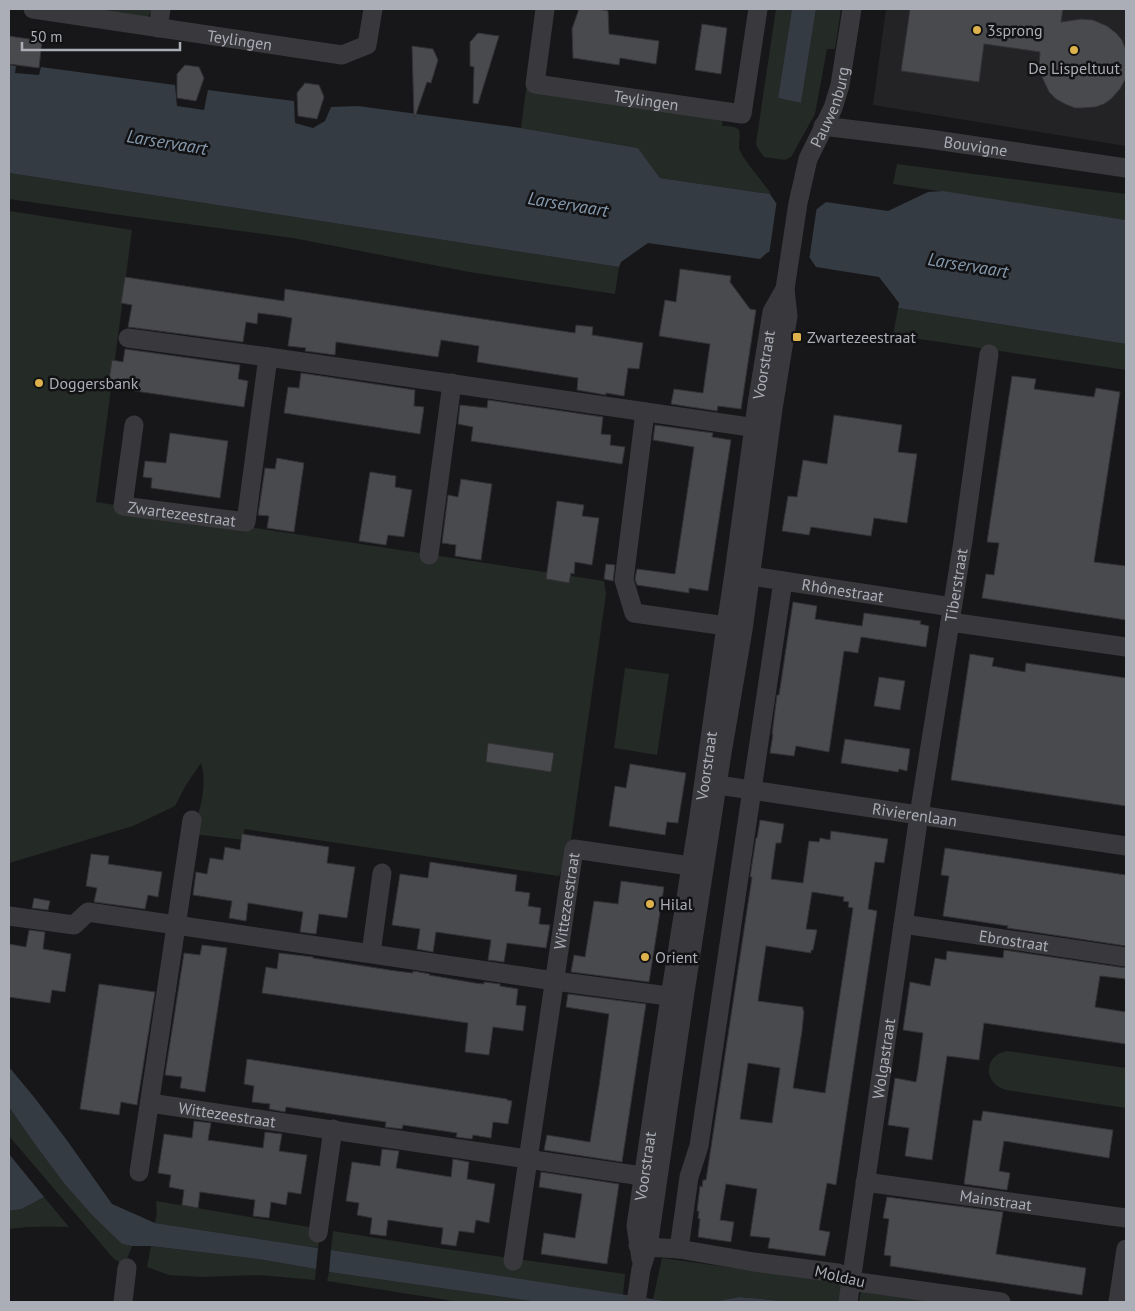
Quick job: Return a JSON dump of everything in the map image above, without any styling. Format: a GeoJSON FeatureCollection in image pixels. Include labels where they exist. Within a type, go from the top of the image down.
{"type":"FeatureCollection","features":[{"type":"Feature","properties":{"kind":"street","name":"Teylingen"},"geometry":{"type":"LineString","coordinates":[[33,9],[76,12],[158,28],[342,54],[366,45],[373,9]]}},
{"type":"Feature","properties":{"kind":"street"},"geometry":{"type":"LineString","coordinates":[[158,28],[161,9]]}},
{"type":"Feature","properties":{"kind":"street","name":"Teylingen"},"geometry":{"type":"LineString","coordinates":[[545,9],[535,84],[742,114],[758,9]]}},
{"type":"Feature","properties":{"kind":"street","name":"Pauwenburg"},"geometry":{"type":"LineString","coordinates":[[790,258],[798,203],[808,159],[833,108],[840,85],[852,9]]}},
{"type":"Feature","properties":{"kind":"street","name":"Bouvigne"},"geometry":{"type":"LineString","coordinates":[[824,126],[929,139],[1126,168]]}},
{"type":"Feature","properties":{"kind":"street","name":"Voorstraat"},"geometry":{"type":"LineString","coordinates":[[677,998],[690,866],[710,784],[743,630],[742,575],[762,429],[772,312],[785,289],[790,258]]}},
{"type":"Feature","properties":{"kind":"street"},"geometry":{"type":"LineString","coordinates":[[128,338],[762,429]]}},
{"type":"Feature","properties":{"kind":"street","name":"Tiberstraat"},"geometry":{"type":"LineString","coordinates":[[919,815],[963,541],[989,354]]}},
{"type":"Feature","properties":{"kind":"street","name":"Zwartezeestraat"},"geometry":{"type":"LineString","coordinates":[[134,425],[123,506],[246,522],[268,357]]}},
{"type":"Feature","properties":{"kind":"street"},"geometry":{"type":"LineString","coordinates":[[429,555],[452,383]]}},
{"type":"Feature","properties":{"kind":"street"},"geometry":{"type":"LineString","coordinates":[[645,412],[624,580],[634,613],[726,626]]}},
{"type":"Feature","properties":{"kind":"street","name":"Voorstraat"},"geometry":{"type":"LineString","coordinates":[[638,1286],[643,1246],[636,1226],[651,1178],[710,784],[726,626],[742,575]]}},
{"type":"Feature","properties":{"kind":"street","name":"Rhônestraat"},"geometry":{"type":"LineString","coordinates":[[742,575],[783,581],[1126,647]]}},
{"type":"Feature","properties":{"kind":"street"},"geometry":{"type":"LineString","coordinates":[[643,1246],[679,1249],[689,1177],[699,1146],[783,581]]}},
{"type":"Feature","properties":{"kind":"street","name":"Rivierenlaan"},"geometry":{"type":"LineString","coordinates":[[710,784],[1126,846]]}},
{"type":"Feature","properties":{"kind":"street","name":"Wolgastraat"},"geometry":{"type":"LineString","coordinates":[[848,1302],[919,815]]}},
{"type":"Feature","properties":{"kind":"street"},"geometry":{"type":"LineString","coordinates":[[139,1172],[192,820]]}},
{"type":"Feature","properties":{"kind":"street","name":"Wittezeestraat"},"geometry":{"type":"LineString","coordinates":[[513,1261],[574,849],[690,866]]}},
{"type":"Feature","properties":{"kind":"street"},"geometry":{"type":"LineString","coordinates":[[371,954],[382,874]]}},
{"type":"Feature","properties":{"kind":"street"},"geometry":{"type":"LineString","coordinates":[[9,916],[74,925],[88,912],[677,998]]}},
{"type":"Feature","properties":{"kind":"street","name":"Ebrostraat"},"geometry":{"type":"LineString","coordinates":[[903,924],[1126,957]]}},
{"type":"Feature","properties":{"kind":"street","name":"Wittezeestraat"},"geometry":{"type":"LineString","coordinates":[[150,1103],[651,1178]]}},
{"type":"Feature","properties":{"kind":"street"},"geometry":{"type":"LineString","coordinates":[[318,1233],[333,1130]]}},
{"type":"Feature","properties":{"kind":"street","name":"Mainstraat"},"geometry":{"type":"LineString","coordinates":[[865,1182],[1126,1218]]}},
{"type":"Feature","properties":{"kind":"street","name":"Moldau"},"geometry":{"type":"LineString","coordinates":[[679,1249],[754,1262],[838,1273],[851,1281],[1001,1302]]}},
{"type":"Feature","properties":{"kind":"street"},"geometry":{"type":"LineString","coordinates":[[1118,1302],[1126,1249]]}},
{"type":"Feature","properties":{"kind":"street"},"geometry":{"type":"LineString","coordinates":[[122,1302],[126,1268]]}},
{"type":"Feature","properties":{"kind":"shaded area"},"geometry":{"type":"Polygon","coordinates":[[[95,9],[153,9],[147,18],[95,9]]]}},
{"type":"Feature","properties":{"kind":"shaded area"},"geometry":{"type":"Polygon","coordinates":[[[776,9],[792,9],[778,98],[801,103],[816,9],[841,9],[835,49],[827,49],[815,114],[791,157],[785,160],[764,157],[756,143],[776,9]]]}},
{"type":"Feature","properties":{"kind":"shaded area"},"geometry":{"type":"Polygon","coordinates":[[[886,9],[1126,9],[1126,146],[873,105],[886,9]]]}},
{"type":"Feature","properties":{"kind":"shaded area"},"geometry":{"type":"Polygon","coordinates":[[[526,89],[723,118],[722,126],[738,129],[740,133],[740,151],[770,194],[660,178],[638,148],[521,128],[526,89]]]}},
{"type":"Feature","properties":{"kind":"shaded area"},"geometry":{"type":"Polygon","coordinates":[[[897,164],[1126,194],[1126,220],[893,184],[897,164]]]}},
{"type":"Feature","properties":{"kind":"shaded area"},"geometry":{"type":"Polygon","coordinates":[[[9,173],[619,267],[615,294],[469,272],[293,238],[9,199],[9,173]]]}},
{"type":"Feature","properties":{"kind":"shaded area"},"geometry":{"type":"Polygon","coordinates":[[[9,211],[132,230],[96,502],[604,581],[606,594],[568,861],[564,864],[559,876],[244,829],[244,840],[193,834],[203,790],[204,781],[201,763],[175,806],[133,826],[9,863],[9,211]]]}},
{"type":"Feature","properties":{"kind":"shaded area"},"geometry":{"type":"Polygon","coordinates":[[[898,308],[1126,344],[1126,370],[893,335],[898,308]]]}},
{"type":"Feature","properties":{"kind":"shaded area"},"geometry":{"type":"Polygon","coordinates":[[[625,668],[669,674],[657,755],[614,748],[625,668]]]}},
{"type":"Feature","properties":{"kind":"shaded area"},"geometry":{"type":"Polygon","coordinates":[[[1007,1051],[1126,1068],[1126,1108],[1006,1090],[998,1087],[990,1076],[990,1064],[993,1058],[1007,1051]]]}},
{"type":"Feature","properties":{"kind":"shaded area"},"geometry":{"type":"Polygon","coordinates":[[[9,1107],[63,1182],[122,1244],[132,1246],[124,1266],[112,1257],[9,1136],[9,1107]]]}},
{"type":"Feature","properties":{"kind":"shaded area"},"geometry":{"type":"Polygon","coordinates":[[[44,1197],[69,1227],[39,1226],[9,1229],[9,1211],[22,1209],[44,1197]]]}},
{"type":"Feature","properties":{"kind":"shaded area"},"geometry":{"type":"Polygon","coordinates":[[[156,1201],[321,1229],[318,1248],[155,1223],[157,1213],[156,1201]]]}},
{"type":"Feature","properties":{"kind":"shaded area"},"geometry":{"type":"Polygon","coordinates":[[[333,1231],[438,1248],[625,1274],[623,1295],[331,1250],[333,1231]]]}},
{"type":"Feature","properties":{"kind":"shaded area"},"geometry":{"type":"Polygon","coordinates":[[[151,1246],[258,1259],[316,1269],[315,1280],[259,1275],[202,1277],[169,1275],[147,1267],[151,1246]]]}},
{"type":"Feature","properties":{"kind":"shaded area"},"geometry":{"type":"Polygon","coordinates":[[[662,1258],[843,1283],[840,1302],[793,1302],[739,1297],[712,1302],[672,1302],[653,1299],[662,1258]]]}},
{"type":"Feature","properties":{"kind":"shaded area"},"geometry":{"type":"Polygon","coordinates":[[[329,1272],[538,1302],[459,1302],[327,1281],[329,1272]]]}},
{"type":"Feature","properties":{"kind":"shaded area"},"geometry":{"type":"Polygon","coordinates":[[[861,1290],[945,1302],[859,1302],[861,1290]]]}},
{"type":"Feature","properties":{"kind":"water"},"geometry":{"type":"Polygon","coordinates":[[[792,9],[816,9],[801,103],[778,98],[792,9]]]}},
{"type":"Feature","properties":{"kind":"water","name":"Larservaart"},"geometry":{"type":"Polygon","coordinates":[[[9,65],[16,66],[15,73],[39,75],[41,67],[175,85],[177,106],[204,110],[208,90],[294,101],[295,123],[313,128],[325,121],[331,107],[358,106],[521,128],[638,148],[660,178],[770,194],[776,203],[817,209],[826,202],[888,211],[928,192],[943,191],[1126,220],[1126,344],[898,308],[899,303],[879,277],[816,267],[810,258],[768,252],[760,259],[648,243],[621,262],[619,267],[9,173],[9,65]]]}},
{"type":"Feature","properties":{"kind":"water"},"geometry":{"type":"Polygon","coordinates":[[[9,1067],[66,1139],[112,1204],[155,1223],[318,1248],[316,1269],[258,1259],[122,1244],[92,1215],[63,1182],[9,1107],[9,1067]]]}},
{"type":"Feature","properties":{"kind":"water"},"geometry":{"type":"Polygon","coordinates":[[[9,1154],[44,1197],[22,1209],[9,1211],[9,1154]]]}},
{"type":"Feature","properties":{"kind":"water"},"geometry":{"type":"Polygon","coordinates":[[[331,1250],[672,1302],[538,1302],[329,1272],[331,1250]]]}},
{"type":"Feature","properties":{"kind":"water"},"geometry":{"type":"Polygon","coordinates":[[[739,1297],[793,1302],[712,1302],[739,1297]]]}},
{"type":"Feature","properties":{"kind":"pier"},"geometry":{"type":"Polygon","coordinates":[[[777,200],[817,206],[809,261],[769,255],[777,200]]]}},
{"type":"Feature","properties":{"kind":"building"},"geometry":{"type":"Polygon","coordinates":[[[579,9],[608,11],[609,34],[659,41],[656,64],[620,58],[619,65],[573,58],[572,29],[579,9]]]}},
{"type":"Feature","properties":{"kind":"building"},"geometry":{"type":"Polygon","coordinates":[[[910,9],[1063,9],[1061,22],[1081,19],[1093,20],[1107,26],[1116,33],[1122,40],[1126,50],[1126,78],[1120,89],[1104,104],[1095,107],[1075,108],[1056,99],[1049,92],[1041,75],[1039,66],[1040,52],[984,44],[979,82],[901,71],[910,9]]]}},
{"type":"Feature","properties":{"kind":"building"},"geometry":{"type":"Polygon","coordinates":[[[702,24],[727,28],[721,74],[695,70],[702,24]]]}},
{"type":"Feature","properties":{"kind":"building"},"geometry":{"type":"Polygon","coordinates":[[[478,33],[499,36],[478,104],[473,103],[474,67],[470,66],[470,42],[478,33]]]}},
{"type":"Feature","properties":{"kind":"building"},"geometry":{"type":"Polygon","coordinates":[[[9,36],[42,41],[39,68],[9,64],[9,36]]]}},
{"type":"Feature","properties":{"kind":"building"},"geometry":{"type":"Polygon","coordinates":[[[412,46],[433,49],[438,60],[431,83],[427,82],[415,117],[414,117],[412,46]]]}},
{"type":"Feature","properties":{"kind":"building"},"geometry":{"type":"Polygon","coordinates":[[[185,65],[199,67],[204,78],[196,101],[177,98],[177,74],[185,65]]]}},
{"type":"Feature","properties":{"kind":"building"},"geometry":{"type":"Polygon","coordinates":[[[305,83],[319,85],[324,97],[317,119],[298,116],[297,93],[305,83]]]}},
{"type":"Feature","properties":{"kind":"building"},"geometry":{"type":"Polygon","coordinates":[[[680,269],[731,276],[730,282],[750,309],[756,310],[741,409],[718,406],[717,411],[671,404],[674,389],[703,393],[710,344],[659,336],[665,300],[676,302],[680,269]]]}},
{"type":"Feature","properties":{"kind":"building"},"geometry":{"type":"Polygon","coordinates":[[[125,277],[284,301],[285,289],[575,333],[576,325],[593,327],[592,335],[643,343],[639,369],[628,368],[624,396],[606,393],[606,395],[577,390],[578,378],[477,362],[479,346],[441,340],[438,357],[336,342],[335,355],[305,351],[306,348],[288,346],[292,318],[281,316],[258,313],[257,324],[246,322],[243,342],[128,327],[132,305],[121,303],[125,277]]]}},
{"type":"Feature","properties":{"kind":"building"},"geometry":{"type":"Polygon","coordinates":[[[125,349],[240,365],[238,379],[248,381],[244,407],[108,387],[112,360],[123,362],[125,349]]]}},
{"type":"Feature","properties":{"kind":"building"},"geometry":{"type":"Polygon","coordinates":[[[301,373],[415,390],[414,406],[424,407],[420,434],[284,413],[288,387],[299,388],[301,373]]]}},
{"type":"Feature","properties":{"kind":"building"},"geometry":{"type":"Polygon","coordinates":[[[1012,376],[1036,379],[1034,389],[1094,397],[1096,388],[1120,392],[1094,562],[1126,566],[1126,620],[982,598],[986,574],[994,575],[999,543],[987,542],[1012,376]]]}},
{"type":"Feature","properties":{"kind":"building"},"geometry":{"type":"Polygon","coordinates":[[[488,400],[603,417],[601,434],[611,435],[610,445],[625,447],[622,464],[471,441],[473,427],[458,424],[460,405],[487,408],[488,400]]]}},
{"type":"Feature","properties":{"kind":"building"},"geometry":{"type":"Polygon","coordinates":[[[834,415],[902,425],[898,452],[917,454],[907,523],[874,518],[871,536],[811,527],[809,535],[782,531],[788,496],[797,497],[803,460],[827,464],[834,415]]]}},
{"type":"Feature","properties":{"kind":"building"},"geometry":{"type":"Polygon","coordinates":[[[655,425],[713,433],[712,437],[731,440],[708,591],[689,588],[689,593],[637,585],[635,579],[637,569],[675,574],[694,447],[653,440],[655,425]]]}},
{"type":"Feature","properties":{"kind":"building"},"geometry":{"type":"Polygon","coordinates":[[[170,433],[228,441],[220,498],[151,488],[152,478],[143,477],[145,461],[166,463],[170,433]]]}},
{"type":"Feature","properties":{"kind":"building"},"geometry":{"type":"Polygon","coordinates":[[[277,458],[304,463],[294,532],[267,528],[269,516],[258,515],[265,468],[275,469],[277,458]]]}},
{"type":"Feature","properties":{"kind":"building"},"geometry":{"type":"Polygon","coordinates":[[[370,472],[396,476],[395,487],[412,490],[404,537],[388,535],[386,545],[359,541],[370,472]]]}},
{"type":"Feature","properties":{"kind":"building"},"geometry":{"type":"Polygon","coordinates":[[[461,479],[492,484],[481,560],[455,556],[456,545],[442,543],[448,495],[458,497],[461,479]]]}},
{"type":"Feature","properties":{"kind":"building"},"geometry":{"type":"Polygon","coordinates":[[[557,501],[584,505],[582,516],[599,518],[592,565],[575,562],[574,574],[571,573],[569,583],[546,579],[557,501]]]}},
{"type":"Feature","properties":{"kind":"building"},"geometry":{"type":"Polygon","coordinates":[[[606,564],[615,565],[613,581],[604,579],[606,564]]]}},
{"type":"Feature","properties":{"kind":"building"},"geometry":{"type":"Polygon","coordinates":[[[793,602],[817,606],[815,619],[862,626],[864,613],[921,621],[920,624],[929,626],[926,647],[861,637],[858,653],[844,651],[829,752],[796,746],[794,756],[770,753],[777,695],[779,695],[793,602]]]}},
{"type":"Feature","properties":{"kind":"building"},"geometry":{"type":"Polygon","coordinates":[[[970,654],[994,658],[992,666],[1025,672],[1026,663],[1126,678],[1126,806],[951,780],[970,654]]]}},
{"type":"Feature","properties":{"kind":"building"},"geometry":{"type":"Polygon","coordinates":[[[879,677],[905,681],[900,710],[874,706],[879,677]]]}},
{"type":"Feature","properties":{"kind":"building"},"geometry":{"type":"Polygon","coordinates":[[[845,739],[910,749],[907,771],[899,769],[898,772],[841,763],[845,739]]]}},
{"type":"Feature","properties":{"kind":"building"},"geometry":{"type":"Polygon","coordinates":[[[488,743],[554,753],[551,772],[486,762],[488,743]]]}},
{"type":"Feature","properties":{"kind":"building"},"geometry":{"type":"Polygon","coordinates":[[[630,764],[686,773],[678,823],[667,822],[665,835],[609,826],[615,786],[626,788],[630,764]]]}},
{"type":"Feature","properties":{"kind":"building"},"geometry":{"type":"Polygon","coordinates":[[[760,820],[784,824],[781,843],[776,843],[771,879],[803,883],[809,841],[819,842],[820,838],[830,840],[831,831],[888,839],[884,863],[875,862],[868,909],[877,911],[836,1185],[827,1183],[819,1230],[830,1232],[825,1256],[768,1248],[770,1238],[750,1236],[757,1189],[726,1184],[720,1220],[734,1222],[731,1242],[698,1237],[700,1219],[698,1218],[699,1211],[697,1211],[700,1186],[702,1187],[703,1180],[706,1180],[760,820]],[[812,892],[806,929],[817,930],[813,950],[811,950],[811,953],[766,946],[758,1001],[803,1007],[802,1031],[793,1088],[825,1093],[853,908],[848,907],[849,902],[843,901],[844,897],[812,892]],[[748,1063],[740,1119],[772,1123],[780,1068],[748,1063]]]}},
{"type":"Feature","properties":{"kind":"building"},"geometry":{"type":"Polygon","coordinates":[[[242,834],[329,847],[327,863],[355,867],[347,918],[319,914],[316,934],[300,932],[303,912],[248,903],[246,921],[229,918],[232,901],[193,895],[196,872],[207,874],[210,858],[223,860],[225,847],[240,850],[242,834]]]}},
{"type":"Feature","properties":{"kind":"building"},"geometry":{"type":"Polygon","coordinates":[[[945,848],[1126,875],[1126,946],[943,916],[949,876],[941,875],[945,848]]]}},
{"type":"Feature","properties":{"kind":"building"},"geometry":{"type":"Polygon","coordinates":[[[91,854],[109,856],[108,864],[162,872],[158,897],[148,895],[145,909],[94,902],[97,888],[86,886],[91,854]]]}},
{"type":"Feature","properties":{"kind":"building"},"geometry":{"type":"Polygon","coordinates":[[[430,862],[517,875],[515,891],[530,893],[528,906],[541,908],[539,924],[550,925],[546,948],[507,943],[504,962],[488,960],[491,940],[436,932],[433,952],[417,949],[420,929],[392,925],[400,874],[428,878],[430,862]]]}},
{"type":"Feature","properties":{"kind":"building"},"geometry":{"type":"Polygon","coordinates":[[[621,881],[664,887],[649,982],[571,972],[574,955],[585,957],[594,901],[618,904],[621,881]]]}},
{"type":"Feature","properties":{"kind":"building"},"geometry":{"type":"Polygon","coordinates":[[[34,898],[50,901],[48,910],[32,908],[34,898]]]}},
{"type":"Feature","properties":{"kind":"building"},"geometry":{"type":"Polygon","coordinates":[[[29,930],[45,932],[43,949],[71,954],[65,992],[52,990],[50,1003],[9,997],[9,944],[26,947],[29,930]]]}},
{"type":"Feature","properties":{"kind":"building"},"geometry":{"type":"Polygon","coordinates":[[[202,945],[227,948],[205,1092],[180,1088],[182,1077],[165,1075],[184,953],[200,955],[202,945]]]}},
{"type":"Feature","properties":{"kind":"building"},"geometry":{"type":"Polygon","coordinates":[[[1004,950],[1126,968],[1126,979],[1100,976],[1095,1007],[1126,1012],[1126,1044],[984,1023],[979,1060],[947,1056],[932,1160],[905,1156],[909,1128],[888,1125],[895,1078],[916,1082],[918,1071],[923,1033],[903,1030],[910,982],[930,986],[935,958],[946,960],[947,951],[1003,958],[1004,950]]]}},
{"type":"Feature","properties":{"kind":"building"},"geometry":{"type":"Polygon","coordinates":[[[279,953],[396,971],[413,973],[413,971],[475,983],[500,984],[500,986],[518,989],[516,1005],[526,1006],[523,1031],[493,1027],[489,1055],[465,1052],[468,1023],[262,993],[266,967],[277,969],[279,953]]]}},
{"type":"Feature","properties":{"kind":"building"},"geometry":{"type":"Polygon","coordinates":[[[99,984],[155,992],[137,1105],[121,1102],[119,1115],[80,1109],[99,984]]]}},
{"type":"Feature","properties":{"kind":"building"},"geometry":{"type":"Polygon","coordinates":[[[568,994],[646,1004],[622,1162],[544,1150],[547,1135],[590,1142],[599,1086],[609,1014],[566,1007],[568,994]]]}},
{"type":"Feature","properties":{"kind":"building"},"geometry":{"type":"Polygon","coordinates":[[[247,1059],[507,1099],[512,1101],[508,1124],[493,1122],[491,1138],[473,1135],[472,1139],[456,1137],[457,1133],[403,1125],[402,1129],[385,1127],[386,1122],[286,1107],[285,1112],[269,1109],[270,1104],[252,1102],[254,1086],[244,1084],[247,1059]]]}},
{"type":"Feature","properties":{"kind":"building"},"geometry":{"type":"Polygon","coordinates":[[[983,1111],[1113,1130],[1109,1158],[1004,1141],[999,1171],[1010,1173],[1007,1190],[964,1184],[973,1120],[981,1121],[983,1111]]]}},
{"type":"Feature","properties":{"kind":"building"},"geometry":{"type":"Polygon","coordinates":[[[194,1121],[211,1123],[208,1140],[263,1148],[265,1132],[282,1134],[279,1151],[307,1155],[301,1194],[288,1192],[286,1205],[271,1202],[269,1218],[253,1216],[255,1200],[200,1192],[198,1208],[182,1205],[184,1190],[169,1187],[171,1175],[158,1173],[164,1134],[192,1138],[194,1121]]]}},
{"type":"Feature","properties":{"kind":"building"},"geometry":{"type":"Polygon","coordinates":[[[382,1149],[399,1151],[396,1168],[451,1177],[453,1159],[469,1162],[467,1179],[495,1184],[489,1223],[476,1220],[474,1233],[459,1231],[456,1246],[441,1244],[443,1228],[388,1220],[386,1236],[370,1234],[372,1218],[357,1215],[359,1203],[346,1201],[352,1162],[380,1166],[382,1149]]]}},
{"type":"Feature","properties":{"kind":"building"},"geometry":{"type":"Polygon","coordinates":[[[541,1172],[619,1184],[607,1264],[541,1254],[544,1233],[575,1238],[582,1194],[539,1187],[541,1172]]]}},
{"type":"Feature","properties":{"kind":"building"},"geometry":{"type":"Polygon","coordinates":[[[887,1197],[1003,1212],[996,1254],[1086,1268],[1082,1295],[890,1266],[891,1256],[884,1255],[889,1219],[883,1218],[887,1197]]]}},
{"type":"Feature","properties":{"kind":"place","name":"3sprong"},"geometry":{"type":"Point","coordinates":[977,30]}},
{"type":"Feature","properties":{"kind":"place","name":"De Lispeltuut"},"geometry":{"type":"Point","coordinates":[1074,50]}},
{"type":"Feature","properties":{"kind":"place","name":"Zwartezeestraat"},"geometry":{"type":"Point","coordinates":[797,337]}},
{"type":"Feature","properties":{"kind":"place","name":"Doggersbank"},"geometry":{"type":"Point","coordinates":[39,383]}},
{"type":"Feature","properties":{"kind":"place","name":"Hilal"},"geometry":{"type":"Point","coordinates":[650,904]}},
{"type":"Feature","properties":{"kind":"place","name":"Orient"},"geometry":{"type":"Point","coordinates":[645,957]}}]}
